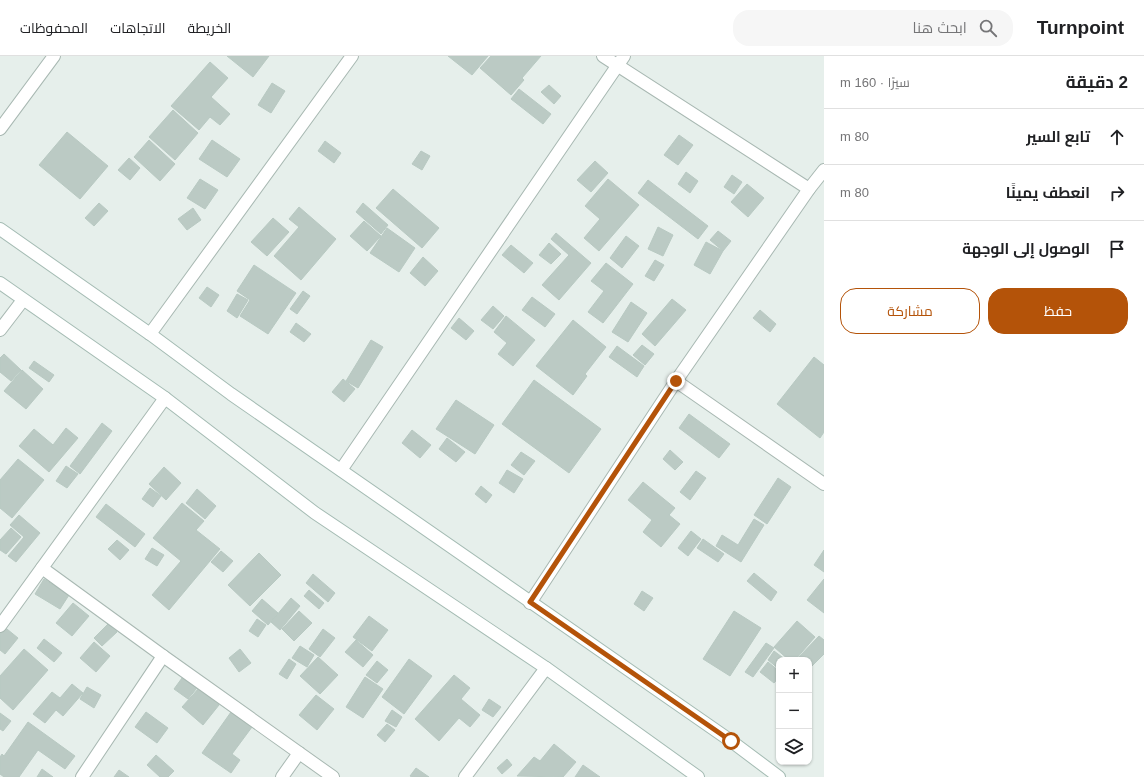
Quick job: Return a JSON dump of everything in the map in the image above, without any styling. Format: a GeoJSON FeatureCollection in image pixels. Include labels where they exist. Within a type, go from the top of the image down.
{"type":"FeatureCollection","features":[{"type":"Feature","properties":{"kind":"street"},"geometry":{"type":"LineString","coordinates":[[0,129],[54,56]]}},
{"type":"Feature","properties":{"kind":"street"},"geometry":{"type":"LineString","coordinates":[[150,334],[352,56]]}},
{"type":"Feature","properties":{"kind":"street"},"geometry":{"type":"LineString","coordinates":[[603,56],[621,61],[809,189]]}},
{"type":"Feature","properties":{"kind":"street"},"geometry":{"type":"LineString","coordinates":[[341,470],[621,61]]}},
{"type":"Feature","properties":{"kind":"street"},"geometry":{"type":"LineString","coordinates":[[530,602],[676,381],[809,189],[824,170]]}},
{"type":"Feature","properties":{"kind":"street"},"geometry":{"type":"LineString","coordinates":[[0,229],[150,334],[231,394],[731,741],[780,777]]}},
{"type":"Feature","properties":{"kind":"street"},"geometry":{"type":"LineString","coordinates":[[0,283],[165,398],[315,513],[546,668],[695,776]]}},
{"type":"Feature","properties":{"kind":"street"},"geometry":{"type":"LineString","coordinates":[[0,330],[23,300]]}},
{"type":"Feature","properties":{"kind":"street"},"geometry":{"type":"LineString","coordinates":[[676,381],[824,483]]}},
{"type":"Feature","properties":{"kind":"street"},"geometry":{"type":"LineString","coordinates":[[0,626],[165,398]]}},
{"type":"Feature","properties":{"kind":"street"},"geometry":{"type":"LineString","coordinates":[[42,568],[333,777]]}},
{"type":"Feature","properties":{"kind":"street"},"geometry":{"type":"LineString","coordinates":[[82,777],[163,656]]}},
{"type":"Feature","properties":{"kind":"street"},"geometry":{"type":"LineString","coordinates":[[465,777],[546,668]]}},
{"type":"Feature","properties":{"kind":"street"},"geometry":{"type":"LineString","coordinates":[[282,777],[299,753]]}},
{"type":"Feature","properties":{"kind":"building"},"geometry":{"type":"Polygon","coordinates":[[[227,56],[269,56],[253,77],[227,56]]]}},
{"type":"Feature","properties":{"kind":"building"},"geometry":{"type":"Polygon","coordinates":[[[448,56],[488,56],[472,75],[448,56]]]}},
{"type":"Feature","properties":{"kind":"building"},"geometry":{"type":"Polygon","coordinates":[[[491,56],[541,56],[522,78],[524,80],[511,95],[480,68],[491,56]]]}},
{"type":"Feature","properties":{"kind":"building"},"geometry":{"type":"Polygon","coordinates":[[[210,62],[228,78],[211,97],[230,114],[220,125],[210,117],[199,130],[171,106],[210,62]]]}},
{"type":"Feature","properties":{"kind":"building"},"geometry":{"type":"Polygon","coordinates":[[[272,83],[285,91],[271,113],[258,105],[272,83]]]}},
{"type":"Feature","properties":{"kind":"building"},"geometry":{"type":"Polygon","coordinates":[[[549,85],[561,96],[554,104],[541,92],[549,85]]]}},
{"type":"Feature","properties":{"kind":"building"},"geometry":{"type":"Polygon","coordinates":[[[519,89],[551,114],[543,124],[511,99],[519,89]]]}},
{"type":"Feature","properties":{"kind":"building"},"geometry":{"type":"Polygon","coordinates":[[[173,110],[198,133],[175,160],[149,137],[173,110]]]}},
{"type":"Feature","properties":{"kind":"building"},"geometry":{"type":"Polygon","coordinates":[[[67,132],[108,166],[80,199],[39,165],[67,132]]]}},
{"type":"Feature","properties":{"kind":"building"},"geometry":{"type":"Polygon","coordinates":[[[679,135],[693,145],[678,165],[664,155],[679,135]]]}},
{"type":"Feature","properties":{"kind":"building"},"geometry":{"type":"Polygon","coordinates":[[[149,140],[175,164],[160,181],[134,157],[149,140]]]}},
{"type":"Feature","properties":{"kind":"building"},"geometry":{"type":"Polygon","coordinates":[[[212,140],[240,159],[227,177],[199,159],[212,140]]]}},
{"type":"Feature","properties":{"kind":"building"},"geometry":{"type":"Polygon","coordinates":[[[325,141],[341,153],[334,163],[318,151],[325,141]]]}},
{"type":"Feature","properties":{"kind":"building"},"geometry":{"type":"Polygon","coordinates":[[[421,151],[430,156],[422,170],[412,164],[421,151]]]}},
{"type":"Feature","properties":{"kind":"building"},"geometry":{"type":"Polygon","coordinates":[[[129,158],[140,168],[130,180],[118,170],[129,158]]]}},
{"type":"Feature","properties":{"kind":"building"},"geometry":{"type":"Polygon","coordinates":[[[595,161],[608,173],[591,192],[577,180],[595,161]]]}},
{"type":"Feature","properties":{"kind":"building"},"geometry":{"type":"Polygon","coordinates":[[[686,172],[698,181],[690,193],[678,184],[686,172]]]}},
{"type":"Feature","properties":{"kind":"building"},"geometry":{"type":"Polygon","coordinates":[[[732,175],[742,182],[734,194],[724,187],[732,175]]]}},
{"type":"Feature","properties":{"kind":"building"},"geometry":{"type":"Polygon","coordinates":[[[200,179],[218,190],[205,209],[187,198],[200,179]]]}},
{"type":"Feature","properties":{"kind":"building"},"geometry":{"type":"Polygon","coordinates":[[[608,179],[639,205],[599,251],[584,238],[600,219],[585,206],[608,179]]]}},
{"type":"Feature","properties":{"kind":"building"},"geometry":{"type":"Polygon","coordinates":[[[648,180],[708,226],[698,239],[638,193],[648,180]]]}},
{"type":"Feature","properties":{"kind":"building"},"geometry":{"type":"Polygon","coordinates":[[[747,184],[764,198],[748,217],[731,202],[747,184]]]}},
{"type":"Feature","properties":{"kind":"building"},"geometry":{"type":"Polygon","coordinates":[[[393,189],[439,228],[422,248],[376,208],[393,189]]]}},
{"type":"Feature","properties":{"kind":"building"},"geometry":{"type":"Polygon","coordinates":[[[99,203],[108,211],[94,226],[85,218],[99,203]]]}},
{"type":"Feature","properties":{"kind":"building"},"geometry":{"type":"Polygon","coordinates":[[[363,203],[388,225],[381,234],[356,212],[363,203]]]}},
{"type":"Feature","properties":{"kind":"building"},"geometry":{"type":"Polygon","coordinates":[[[299,207],[336,239],[301,280],[274,256],[299,227],[289,219],[299,207]]]}},
{"type":"Feature","properties":{"kind":"building"},"geometry":{"type":"Polygon","coordinates":[[[193,208],[201,220],[187,230],[178,219],[193,208]]]}},
{"type":"Feature","properties":{"kind":"building"},"geometry":{"type":"Polygon","coordinates":[[[273,218],[289,232],[267,256],[251,242],[273,218]]]}},
{"type":"Feature","properties":{"kind":"building"},"geometry":{"type":"Polygon","coordinates":[[[364,221],[381,236],[367,251],[350,236],[364,221]]]}},
{"type":"Feature","properties":{"kind":"building"},"geometry":{"type":"Polygon","coordinates":[[[658,227],[673,235],[663,256],[648,249],[658,227]]]}},
{"type":"Feature","properties":{"kind":"building"},"geometry":{"type":"Polygon","coordinates":[[[387,228],[415,248],[399,272],[370,253],[387,228]]]}},
{"type":"Feature","properties":{"kind":"building"},"geometry":{"type":"Polygon","coordinates":[[[718,231],[731,241],[723,251],[710,240],[718,231]]]}},
{"type":"Feature","properties":{"kind":"building"},"geometry":{"type":"Polygon","coordinates":[[[556,233],[591,263],[559,300],[542,285],[569,255],[551,239],[556,233]]]}},
{"type":"Feature","properties":{"kind":"building"},"geometry":{"type":"Polygon","coordinates":[[[626,236],[639,246],[622,268],[610,258],[626,236]]]}},
{"type":"Feature","properties":{"kind":"building"},"geometry":{"type":"Polygon","coordinates":[[[706,242],[723,251],[710,274],[694,265],[706,242]]]}},
{"type":"Feature","properties":{"kind":"building"},"geometry":{"type":"Polygon","coordinates":[[[549,243],[561,254],[551,264],[539,255],[549,243]]]}},
{"type":"Feature","properties":{"kind":"building"},"geometry":{"type":"Polygon","coordinates":[[[511,245],[533,263],[524,273],[502,255],[511,245]]]}},
{"type":"Feature","properties":{"kind":"building"},"geometry":{"type":"Polygon","coordinates":[[[423,257],[438,271],[425,286],[410,273],[423,257]]]}},
{"type":"Feature","properties":{"kind":"building"},"geometry":{"type":"Polygon","coordinates":[[[655,260],[664,265],[654,281],[645,276],[655,260]]]}},
{"type":"Feature","properties":{"kind":"building"},"geometry":{"type":"Polygon","coordinates":[[[606,263],[633,284],[603,323],[588,312],[604,291],[591,281],[606,263]]]}},
{"type":"Feature","properties":{"kind":"building"},"geometry":{"type":"Polygon","coordinates":[[[254,265],[296,293],[268,334],[240,316],[250,300],[237,291],[254,265]]]}},
{"type":"Feature","properties":{"kind":"building"},"geometry":{"type":"Polygon","coordinates":[[[207,287],[219,295],[211,307],[199,298],[207,287]]]}},
{"type":"Feature","properties":{"kind":"building"},"geometry":{"type":"Polygon","coordinates":[[[303,291],[310,296],[297,314],[290,309],[303,291]]]}},
{"type":"Feature","properties":{"kind":"building"},"geometry":{"type":"Polygon","coordinates":[[[237,294],[248,300],[237,318],[227,311],[237,294]]]}},
{"type":"Feature","properties":{"kind":"building"},"geometry":{"type":"Polygon","coordinates":[[[532,297],[555,314],[545,327],[522,310],[532,297]]]}},
{"type":"Feature","properties":{"kind":"building"},"geometry":{"type":"Polygon","coordinates":[[[672,299],[686,310],[655,346],[642,334],[672,299]]]}},
{"type":"Feature","properties":{"kind":"building"},"geometry":{"type":"Polygon","coordinates":[[[631,302],[647,313],[628,342],[612,332],[631,302]]]}},
{"type":"Feature","properties":{"kind":"building"},"geometry":{"type":"Polygon","coordinates":[[[493,306],[504,316],[493,329],[481,320],[493,306]]]}},
{"type":"Feature","properties":{"kind":"building"},"geometry":{"type":"Polygon","coordinates":[[[760,310],[776,324],[770,332],[753,318],[760,310]]]}},
{"type":"Feature","properties":{"kind":"building"},"geometry":{"type":"Polygon","coordinates":[[[506,316],[535,340],[513,366],[498,354],[507,343],[494,332],[506,316]]]}},
{"type":"Feature","properties":{"kind":"building"},"geometry":{"type":"Polygon","coordinates":[[[459,318],[474,331],[466,340],[451,328],[459,318]]]}},
{"type":"Feature","properties":{"kind":"building"},"geometry":{"type":"Polygon","coordinates":[[[573,320],[606,347],[585,374],[587,376],[573,395],[536,366],[573,320]]]}},
{"type":"Feature","properties":{"kind":"building"},"geometry":{"type":"Polygon","coordinates":[[[296,323],[311,334],[304,342],[290,332],[296,323]]]}},
{"type":"Feature","properties":{"kind":"building"},"geometry":{"type":"Polygon","coordinates":[[[371,340],[383,347],[358,388],[346,381],[371,340]]]}},
{"type":"Feature","properties":{"kind":"building"},"geometry":{"type":"Polygon","coordinates":[[[642,345],[654,354],[645,365],[633,355],[642,345]]]}},
{"type":"Feature","properties":{"kind":"building"},"geometry":{"type":"Polygon","coordinates":[[[617,346],[644,366],[637,377],[609,357],[617,346]]]}},
{"type":"Feature","properties":{"kind":"building"},"geometry":{"type":"Polygon","coordinates":[[[4,354],[21,370],[11,381],[0,372],[0,358],[4,354]]]}},
{"type":"Feature","properties":{"kind":"building"},"geometry":{"type":"Polygon","coordinates":[[[814,357],[824,365],[824,432],[820,438],[777,404],[814,357]]]}},
{"type":"Feature","properties":{"kind":"building"},"geometry":{"type":"Polygon","coordinates":[[[34,361],[54,375],[49,382],[29,368],[34,361]]]}},
{"type":"Feature","properties":{"kind":"building"},"geometry":{"type":"Polygon","coordinates":[[[22,370],[43,389],[26,409],[4,391],[22,370]]]}},
{"type":"Feature","properties":{"kind":"building"},"geometry":{"type":"Polygon","coordinates":[[[343,379],[355,389],[344,402],[332,392],[343,379]]]}},
{"type":"Feature","properties":{"kind":"building"},"geometry":{"type":"Polygon","coordinates":[[[534,380],[601,429],[569,473],[502,424],[534,380]]]}},
{"type":"Feature","properties":{"kind":"building"},"geometry":{"type":"Polygon","coordinates":[[[456,400],[494,425],[475,454],[436,429],[456,400]]]}},
{"type":"Feature","properties":{"kind":"building"},"geometry":{"type":"Polygon","coordinates":[[[689,414],[730,444],[719,458],[679,428],[689,414]]]}},
{"type":"Feature","properties":{"kind":"building"},"geometry":{"type":"Polygon","coordinates":[[[102,423],[112,431],[80,474],[70,466],[102,423]]]}},
{"type":"Feature","properties":{"kind":"building"},"geometry":{"type":"Polygon","coordinates":[[[66,428],[78,438],[49,472],[19,446],[34,429],[53,445],[66,428]]]}},
{"type":"Feature","properties":{"kind":"building"},"geometry":{"type":"Polygon","coordinates":[[[412,430],[431,445],[420,458],[402,443],[412,430]]]}},
{"type":"Feature","properties":{"kind":"building"},"geometry":{"type":"Polygon","coordinates":[[[447,438],[465,452],[456,462],[439,449],[447,438]]]}},
{"type":"Feature","properties":{"kind":"building"},"geometry":{"type":"Polygon","coordinates":[[[670,450],[683,462],[675,470],[663,459],[670,450]]]}},
{"type":"Feature","properties":{"kind":"building"},"geometry":{"type":"Polygon","coordinates":[[[521,452],[535,461],[524,475],[511,465],[521,452]]]}},
{"type":"Feature","properties":{"kind":"building"},"geometry":{"type":"Polygon","coordinates":[[[18,459],[44,480],[12,518],[0,508],[0,480],[18,459]]]}},
{"type":"Feature","properties":{"kind":"building"},"geometry":{"type":"Polygon","coordinates":[[[66,466],[78,474],[67,488],[56,481],[66,466]]]}},
{"type":"Feature","properties":{"kind":"building"},"geometry":{"type":"Polygon","coordinates":[[[164,467],[181,483],[166,500],[149,484],[164,467]]]}},
{"type":"Feature","properties":{"kind":"building"},"geometry":{"type":"Polygon","coordinates":[[[507,470],[523,479],[514,493],[499,483],[507,470]]]}},
{"type":"Feature","properties":{"kind":"building"},"geometry":{"type":"Polygon","coordinates":[[[696,471],[706,478],[690,500],[680,492],[696,471]]]}},
{"type":"Feature","properties":{"kind":"building"},"geometry":{"type":"Polygon","coordinates":[[[778,478],[791,487],[767,524],[754,515],[778,478]]]}},
{"type":"Feature","properties":{"kind":"building"},"geometry":{"type":"Polygon","coordinates":[[[643,482],[675,508],[669,515],[680,524],[661,547],[643,532],[652,520],[628,500],[643,482]]]}},
{"type":"Feature","properties":{"kind":"building"},"geometry":{"type":"Polygon","coordinates":[[[481,486],[492,495],[486,503],[475,494],[481,486]]]}},
{"type":"Feature","properties":{"kind":"building"},"geometry":{"type":"Polygon","coordinates":[[[150,488],[161,496],[153,507],[142,499],[150,488]]]}},
{"type":"Feature","properties":{"kind":"building"},"geometry":{"type":"Polygon","coordinates":[[[197,489],[216,506],[205,519],[186,503],[197,489]]]}},
{"type":"Feature","properties":{"kind":"building"},"geometry":{"type":"Polygon","coordinates":[[[182,503],[204,521],[196,530],[220,549],[169,610],[152,595],[181,561],[153,538],[182,503]]]}},
{"type":"Feature","properties":{"kind":"building"},"geometry":{"type":"Polygon","coordinates":[[[106,504],[145,534],[135,547],[96,517],[106,504]]]}},
{"type":"Feature","properties":{"kind":"building"},"geometry":{"type":"Polygon","coordinates":[[[19,515],[40,533],[16,562],[8,556],[24,537],[10,525],[19,515]]]}},
{"type":"Feature","properties":{"kind":"building"},"geometry":{"type":"Polygon","coordinates":[[[754,519],[764,525],[741,562],[716,546],[722,535],[738,545],[754,519]]]}},
{"type":"Feature","properties":{"kind":"building"},"geometry":{"type":"Polygon","coordinates":[[[11,528],[21,537],[6,554],[0,550],[0,540],[11,528]]]}},
{"type":"Feature","properties":{"kind":"building"},"geometry":{"type":"Polygon","coordinates":[[[691,531],[701,539],[688,556],[678,548],[691,531]]]}},
{"type":"Feature","properties":{"kind":"building"},"geometry":{"type":"Polygon","coordinates":[[[703,539],[724,554],[718,562],[697,548],[703,539]]]}},
{"type":"Feature","properties":{"kind":"building"},"geometry":{"type":"Polygon","coordinates":[[[117,540],[129,550],[120,560],[108,549],[117,540]]]}},
{"type":"Feature","properties":{"kind":"building"},"geometry":{"type":"Polygon","coordinates":[[[152,548],[164,555],[157,566],[145,559],[152,548]]]}},
{"type":"Feature","properties":{"kind":"building"},"geometry":{"type":"Polygon","coordinates":[[[824,550],[824,572],[814,565],[824,550]]]}},
{"type":"Feature","properties":{"kind":"building"},"geometry":{"type":"Polygon","coordinates":[[[221,551],[233,561],[223,572],[211,562],[221,551]]]}},
{"type":"Feature","properties":{"kind":"building"},"geometry":{"type":"Polygon","coordinates":[[[259,553],[281,575],[250,606],[228,585],[259,553]]]}},
{"type":"Feature","properties":{"kind":"building"},"geometry":{"type":"Polygon","coordinates":[[[754,573],[777,592],[771,601],[747,581],[754,573]]]}},
{"type":"Feature","properties":{"kind":"building"},"geometry":{"type":"Polygon","coordinates":[[[313,574],[335,593],[328,602],[306,583],[313,574]]]}},
{"type":"Feature","properties":{"kind":"building"},"geometry":{"type":"Polygon","coordinates":[[[44,579],[69,595],[60,609],[35,594],[44,579]]]}},
{"type":"Feature","properties":{"kind":"building"},"geometry":{"type":"Polygon","coordinates":[[[824,579],[824,613],[807,600],[824,579]]]}},
{"type":"Feature","properties":{"kind":"building"},"geometry":{"type":"Polygon","coordinates":[[[309,590],[324,603],[319,609],[304,596],[309,590]]]}},
{"type":"Feature","properties":{"kind":"building"},"geometry":{"type":"Polygon","coordinates":[[[642,591],[653,598],[644,611],[634,604],[642,591]]]}},
{"type":"Feature","properties":{"kind":"building"},"geometry":{"type":"Polygon","coordinates":[[[291,598],[300,606],[280,630],[271,622],[291,598]]]}},
{"type":"Feature","properties":{"kind":"building"},"geometry":{"type":"Polygon","coordinates":[[[262,599],[278,613],[268,625],[252,611],[262,599]]]}},
{"type":"Feature","properties":{"kind":"building"},"geometry":{"type":"Polygon","coordinates":[[[73,603],[89,616],[72,636],[56,623],[73,603]]]}},
{"type":"Feature","properties":{"kind":"building"},"geometry":{"type":"Polygon","coordinates":[[[299,611],[312,623],[294,641],[282,629],[299,611]]]}},
{"type":"Feature","properties":{"kind":"building"},"geometry":{"type":"Polygon","coordinates":[[[734,611],[761,628],[730,676],[703,659],[734,611]]]}},
{"type":"Feature","properties":{"kind":"building"},"geometry":{"type":"Polygon","coordinates":[[[369,616],[388,630],[372,651],[353,637],[369,616]]]}},
{"type":"Feature","properties":{"kind":"building"},"geometry":{"type":"Polygon","coordinates":[[[257,619],[266,625],[258,637],[249,631],[257,619]]]}},
{"type":"Feature","properties":{"kind":"building"},"geometry":{"type":"Polygon","coordinates":[[[797,621],[815,637],[798,657],[786,657],[774,647],[797,621]]]}},
{"type":"Feature","properties":{"kind":"building"},"geometry":{"type":"Polygon","coordinates":[[[108,624],[117,632],[102,646],[94,638],[108,624]]]}},
{"type":"Feature","properties":{"kind":"building"},"geometry":{"type":"Polygon","coordinates":[[[2,625],[18,638],[5,654],[0,650],[0,627],[2,625]]]}},
{"type":"Feature","properties":{"kind":"building"},"geometry":{"type":"Polygon","coordinates":[[[323,629],[335,638],[320,657],[309,649],[323,629]]]}},
{"type":"Feature","properties":{"kind":"building"},"geometry":{"type":"Polygon","coordinates":[[[819,636],[824,640],[824,654],[812,666],[812,657],[799,657],[819,636]]]}},
{"type":"Feature","properties":{"kind":"building"},"geometry":{"type":"Polygon","coordinates":[[[44,639],[62,653],[54,662],[37,648],[44,639]]]}},
{"type":"Feature","properties":{"kind":"building"},"geometry":{"type":"Polygon","coordinates":[[[356,640],[373,655],[363,667],[345,652],[356,640]]]}},
{"type":"Feature","properties":{"kind":"building"},"geometry":{"type":"Polygon","coordinates":[[[94,642],[110,656],[96,672],[80,658],[94,642]]]}},
{"type":"Feature","properties":{"kind":"building"},"geometry":{"type":"Polygon","coordinates":[[[766,643],[774,648],[753,677],[745,672],[766,643]]]}},
{"type":"Feature","properties":{"kind":"building"},"geometry":{"type":"Polygon","coordinates":[[[300,646],[314,655],[307,667],[292,658],[300,646]]]}},
{"type":"Feature","properties":{"kind":"building"},"geometry":{"type":"Polygon","coordinates":[[[24,649],[48,670],[13,710],[0,698],[0,676],[24,649]]]}},
{"type":"Feature","properties":{"kind":"building"},"geometry":{"type":"Polygon","coordinates":[[[240,649],[251,663],[239,672],[229,658],[240,649]]]}},
{"type":"Feature","properties":{"kind":"building"},"geometry":{"type":"Polygon","coordinates":[[[774,651],[782,657],[776,657],[776,667],[768,660],[774,651]]]}},
{"type":"Feature","properties":{"kind":"building"},"geometry":{"type":"Polygon","coordinates":[[[318,657],[338,675],[320,694],[300,676],[318,657]]]}},
{"type":"Feature","properties":{"kind":"building"},"geometry":{"type":"Polygon","coordinates":[[[289,659],[296,664],[287,679],[279,674],[289,659]]]}},
{"type":"Feature","properties":{"kind":"building"},"geometry":{"type":"Polygon","coordinates":[[[409,659],[432,676],[404,714],[382,697],[409,659]]]}},
{"type":"Feature","properties":{"kind":"building"},"geometry":{"type":"Polygon","coordinates":[[[377,661],[388,670],[377,683],[366,675],[377,661]]]}},
{"type":"Feature","properties":{"kind":"building"},"geometry":{"type":"Polygon","coordinates":[[[768,662],[776,669],[776,681],[774,683],[760,672],[768,662]]]}},
{"type":"Feature","properties":{"kind":"building"},"geometry":{"type":"Polygon","coordinates":[[[454,675],[470,688],[461,699],[480,715],[470,727],[459,718],[439,741],[415,719],[454,675]]]}},
{"type":"Feature","properties":{"kind":"building"},"geometry":{"type":"Polygon","coordinates":[[[365,677],[383,689],[363,718],[346,707],[365,677]]]}},
{"type":"Feature","properties":{"kind":"building"},"geometry":{"type":"Polygon","coordinates":[[[182,678],[197,688],[188,699],[174,689],[182,678]]]}},
{"type":"Feature","properties":{"kind":"building"},"geometry":{"type":"Polygon","coordinates":[[[72,684],[83,693],[63,716],[56,710],[45,723],[33,714],[52,692],[60,698],[72,684]]]}},
{"type":"Feature","properties":{"kind":"building"},"geometry":{"type":"Polygon","coordinates":[[[87,687],[101,695],[94,708],[80,699],[87,687]]]}},
{"type":"Feature","properties":{"kind":"building"},"geometry":{"type":"Polygon","coordinates":[[[199,688],[219,705],[203,725],[182,707],[199,688]]]}},
{"type":"Feature","properties":{"kind":"building"},"geometry":{"type":"Polygon","coordinates":[[[316,695],[334,709],[317,730],[299,715],[316,695]]]}},
{"type":"Feature","properties":{"kind":"building"},"geometry":{"type":"Polygon","coordinates":[[[489,699],[501,707],[493,717],[482,710],[489,699]]]}},
{"type":"Feature","properties":{"kind":"building"},"geometry":{"type":"Polygon","coordinates":[[[392,710],[402,717],[396,727],[385,721],[392,710]]]}},
{"type":"Feature","properties":{"kind":"building"},"geometry":{"type":"Polygon","coordinates":[[[146,712],[168,728],[157,743],[135,727],[146,712]]]}},
{"type":"Feature","properties":{"kind":"building"},"geometry":{"type":"Polygon","coordinates":[[[231,712],[252,727],[232,754],[240,760],[231,773],[202,753],[231,712]]]}},
{"type":"Feature","properties":{"kind":"building"},"geometry":{"type":"Polygon","coordinates":[[[0,713],[11,721],[3,731],[0,729],[0,713]]]}},
{"type":"Feature","properties":{"kind":"building"},"geometry":{"type":"Polygon","coordinates":[[[28,722],[75,756],[65,769],[38,750],[19,777],[4,777],[0,774],[0,757],[2,754],[4,756],[28,722]]]}},
{"type":"Feature","properties":{"kind":"building"},"geometry":{"type":"Polygon","coordinates":[[[387,724],[395,730],[385,742],[377,735],[387,724]]]}},
{"type":"Feature","properties":{"kind":"building"},"geometry":{"type":"Polygon","coordinates":[[[554,744],[576,762],[563,777],[517,776],[534,757],[540,761],[554,744]]]}},
{"type":"Feature","properties":{"kind":"building"},"geometry":{"type":"Polygon","coordinates":[[[156,755],[174,771],[168,777],[160,777],[147,765],[156,755]]]}},
{"type":"Feature","properties":{"kind":"building"},"geometry":{"type":"Polygon","coordinates":[[[507,759],[512,765],[502,774],[497,768],[507,759]]]}},
{"type":"Feature","properties":{"kind":"building"},"geometry":{"type":"Polygon","coordinates":[[[583,765],[600,777],[575,777],[583,765]]]}},
{"type":"Feature","properties":{"kind":"building"},"geometry":{"type":"Polygon","coordinates":[[[416,768],[429,777],[410,776],[416,768]]]}},
{"type":"Feature","properties":{"kind":"building"},"geometry":{"type":"Polygon","coordinates":[[[42,769],[53,777],[37,777],[42,769]]]}},
{"type":"Feature","properties":{"kind":"building"},"geometry":{"type":"Polygon","coordinates":[[[119,770],[129,777],[114,777],[119,770]]]}},
{"type":"Feature","properties":{"kind":"route"},"geometry":{"type":"LineString","coordinates":[[676,381],[530,602],[624,669],[731,741]]}}]}
